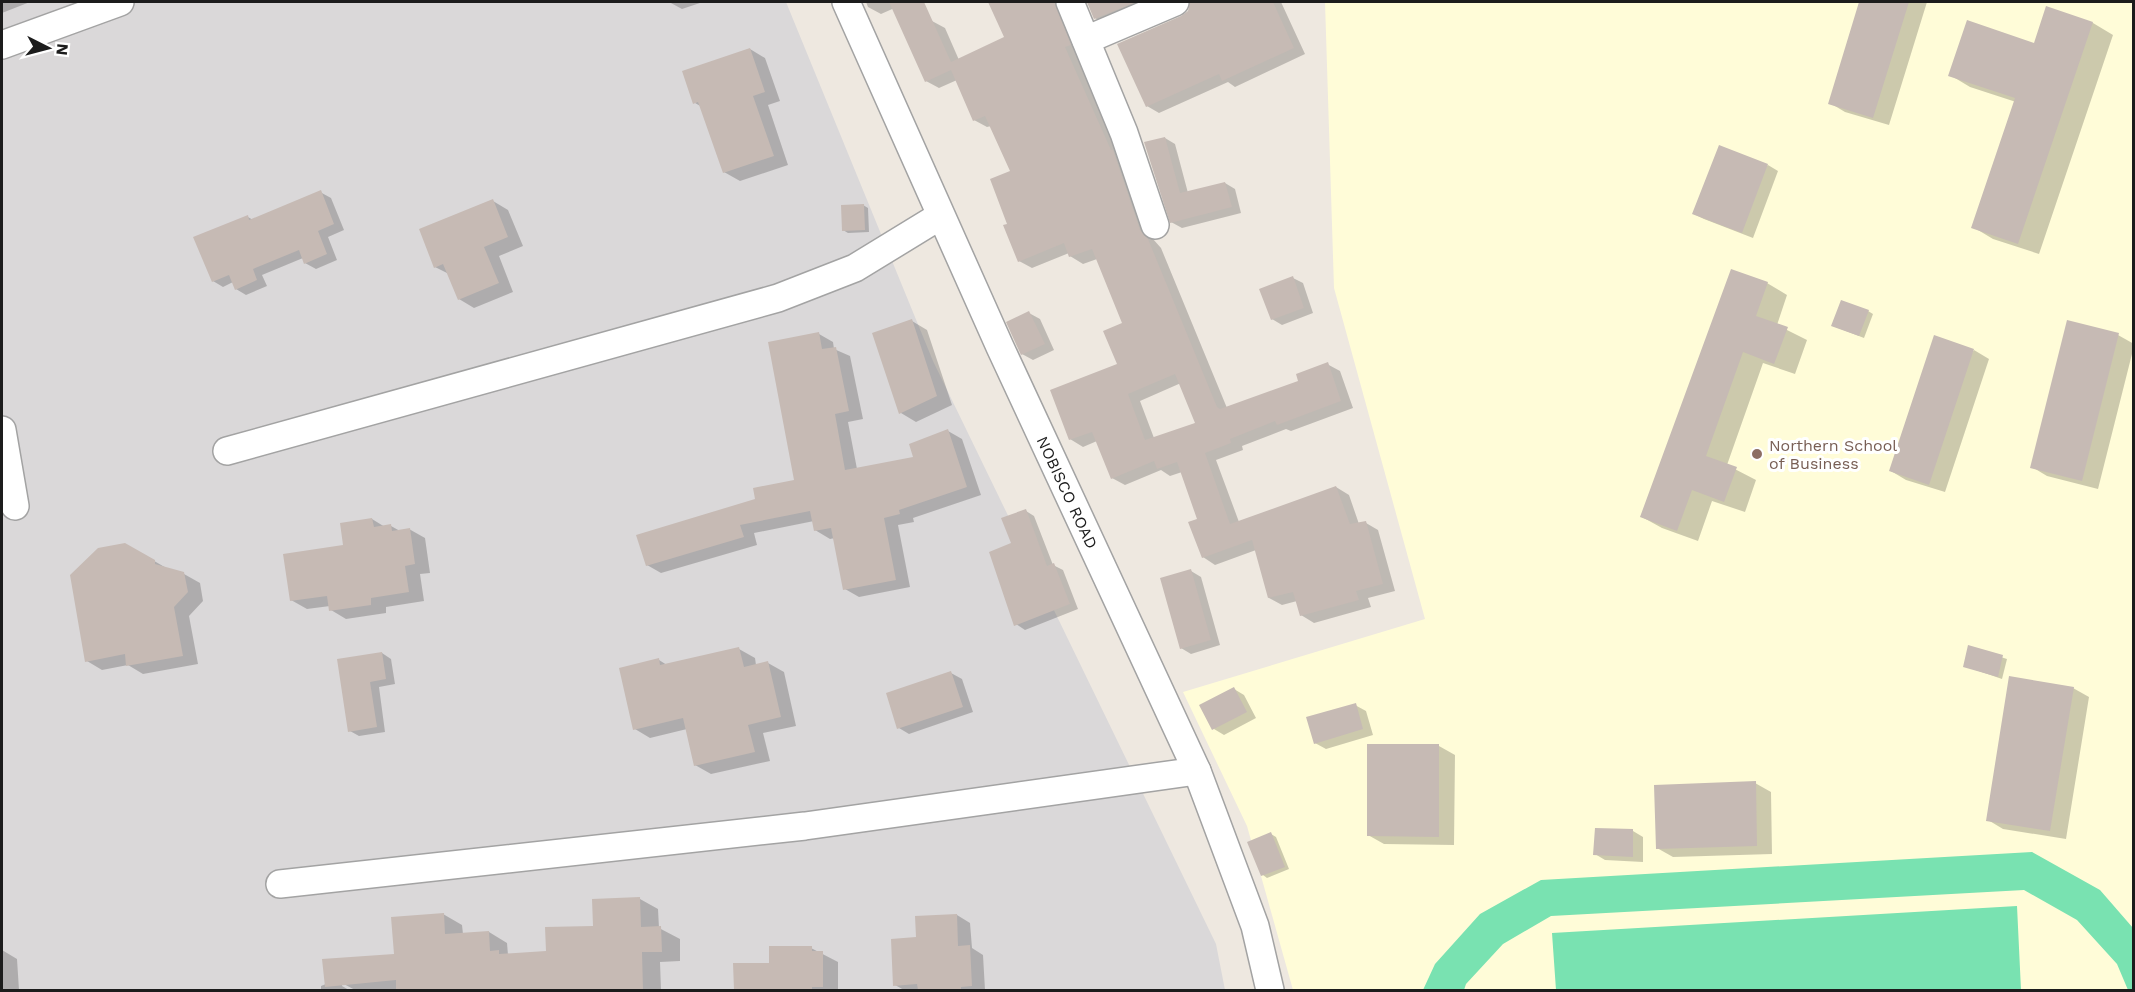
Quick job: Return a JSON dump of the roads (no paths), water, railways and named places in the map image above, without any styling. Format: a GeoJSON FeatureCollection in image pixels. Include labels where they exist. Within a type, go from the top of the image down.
{"type":"FeatureCollection","features":[{"type":"Feature","properties":{"kind":"street"},"geometry":{"type":"LineString","coordinates":[[2,45],[120,2]]}},
{"type":"Feature","properties":{"kind":"street","name":"NOBISCO ROAD"},"geometry":{"type":"LineString","coordinates":[[846,2],[940,216],[1197,771],[1255,926],[1270,990]]}},
{"type":"Feature","properties":{"kind":"street"},"geometry":{"type":"LineString","coordinates":[[1070,2],[1124,133],[1155,225]]}},
{"type":"Feature","properties":{"kind":"street"},"geometry":{"type":"LineString","coordinates":[[1086,40],[1175,2]]}},
{"type":"Feature","properties":{"kind":"street"},"geometry":{"type":"LineString","coordinates":[[227,451],[778,298],[855,268],[940,216]]}},
{"type":"Feature","properties":{"kind":"street"},"geometry":{"type":"LineString","coordinates":[[2,430],[15,506]]}},
{"type":"Feature","properties":{"kind":"street"},"geometry":{"type":"LineString","coordinates":[[280,884],[805,826],[1197,771]]}},
{"type":"Feature","properties":{"kind":"place","name":"Northern School of Business"},"geometry":{"type":"Point","coordinates":[1757,454]}}]}
